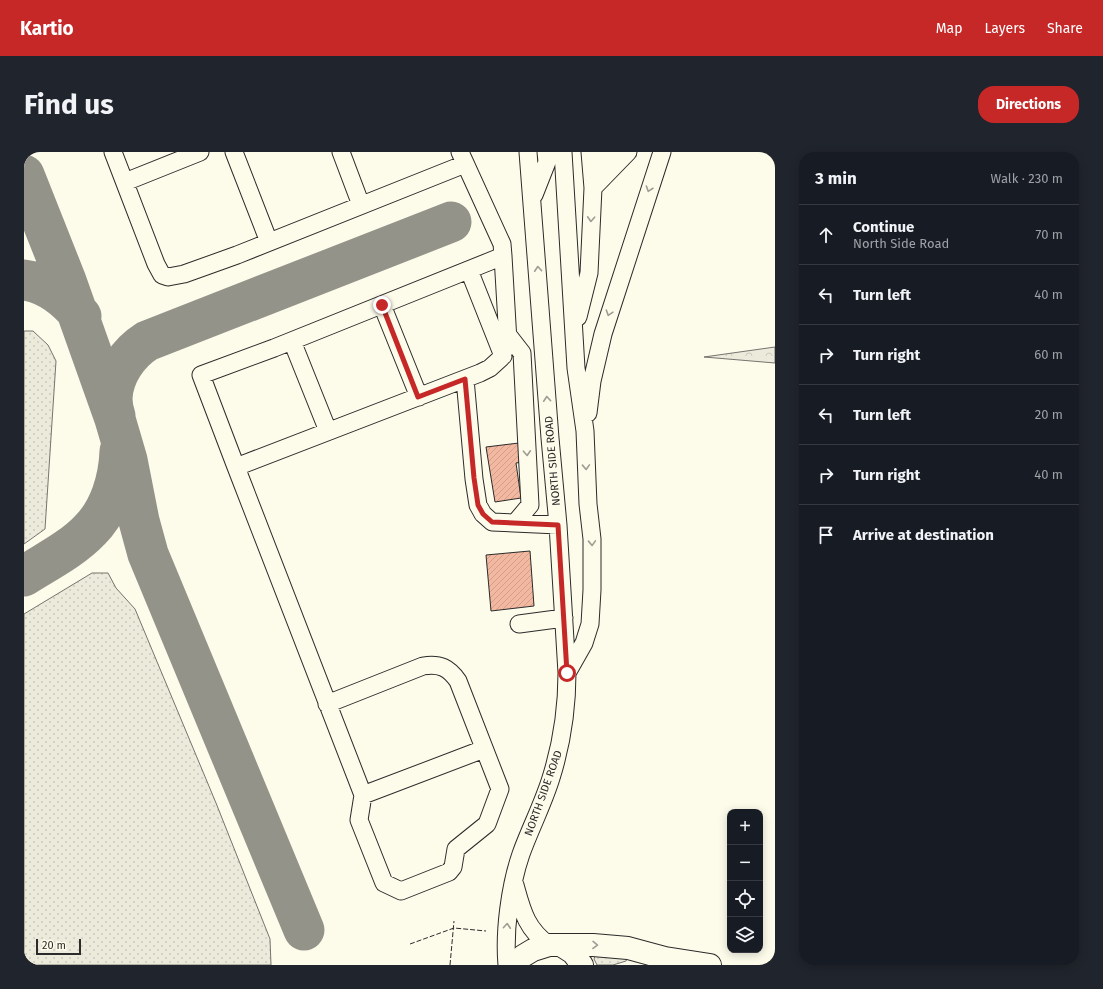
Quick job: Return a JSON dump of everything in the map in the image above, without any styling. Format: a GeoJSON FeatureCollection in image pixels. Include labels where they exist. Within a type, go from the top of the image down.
{"type":"FeatureCollection","features":[{"type":"Feature","properties":{"kind":"highway"},"geometry":{"type":"LineString","coordinates":[[555,946],[573,953],[582,965]]}},
{"type":"Feature","properties":{"kind":"highway"},"geometry":{"type":"LineString","coordinates":[[514,965],[523,956],[534,950],[555,946],[608,946],[637,950],[656,961],[710,965]]}},
{"type":"Feature","properties":{"kind":"street"},"geometry":{"type":"LineString","coordinates":[[113,152],[156,264],[162,275],[168,277],[184,274],[361,205],[463,158],[502,244],[508,335],[507,347],[497,363],[490,368],[465,379],[236,467]]}},
{"type":"Feature","properties":{"kind":"street"},"geometry":{"type":"LineString","coordinates":[[125,182],[200,152]]}},
{"type":"Feature","properties":{"kind":"street"},"geometry":{"type":"LineString","coordinates":[[234,152],[269,242]]}},
{"type":"Feature","properties":{"kind":"street"},"geometry":{"type":"LineString","coordinates":[[341,152],[361,205]]}},
{"type":"Feature","properties":{"kind":"street","name":"NORTH SIDE ROAD"},"geometry":{"type":"LineString","coordinates":[[507,965],[505,946],[508,916],[514,883],[521,856],[557,759],[566,712],[567,673],[558,525],[550,438],[533,199],[528,152]]}},
{"type":"Feature","properties":{"kind":"street"},"geometry":{"type":"LineString","coordinates":[[533,199],[547,162],[546,152]]}},
{"type":"Feature","properties":{"kind":"street"},"geometry":{"type":"LineString","coordinates":[[563,152],[576,368],[585,431],[588,504],[592,539],[590,624],[584,643],[567,673]]}},
{"type":"Feature","properties":{"kind":"street"},"geometry":{"type":"LineString","coordinates":[[574,332],[589,272],[593,188],[590,152]]}},
{"type":"Feature","properties":{"kind":"street"},"geometry":{"type":"LineString","coordinates":[[592,170],[609,152]]}},
{"type":"Feature","properties":{"kind":"street"},"geometry":{"type":"LineString","coordinates":[[593,188],[628,152]]}},
{"type":"Feature","properties":{"kind":"street"},"geometry":{"type":"LineString","coordinates":[[585,431],[592,381],[603,334],[662,152]]}},
{"type":"Feature","properties":{"kind":"street"},"geometry":{"type":"LineString","coordinates":[[327,704],[424,666],[431,665],[442,667],[451,671],[458,681],[500,789],[487,824],[456,849],[453,867],[449,872],[402,891],[384,883],[359,820],[363,795],[327,704],[236,467],[202,375],[292,341],[503,256]]}},
{"type":"Feature","properties":{"kind":"street"},"geometry":{"type":"LineString","coordinates":[[469,270],[502,356]]}},
{"type":"Feature","properties":{"kind":"street"},"geometry":{"type":"LineString","coordinates":[[382,305],[418,397]]}},
{"type":"Feature","properties":{"kind":"street"},"geometry":{"type":"LineString","coordinates":[[508,335],[522,353],[530,505],[515,523]]}},
{"type":"Feature","properties":{"kind":"street"},"geometry":{"type":"LineString","coordinates":[[292,341],[328,431]]}},
{"type":"Feature","properties":{"kind":"street"},"geometry":{"type":"LineString","coordinates":[[465,379],[474,478],[478,505],[483,514],[492,522],[558,525]]}},
{"type":"Feature","properties":{"kind":"street"},"geometry":{"type":"LineString","coordinates":[[562,594],[573,600],[583,599],[592,590]]}},
{"type":"Feature","properties":{"kind":"street"},"geometry":{"type":"LineString","coordinates":[[519,624],[564,618]]}},
{"type":"Feature","properties":{"kind":"street"},"geometry":{"type":"LineString","coordinates":[[363,795],[484,749]]}},
{"type":"Feature","properties":{"kind":"street"},"geometry":{"type":"LineString","coordinates":[[514,883],[526,921],[536,935],[555,946]]}},
{"type":"Feature","properties":{"kind":"green space"},"geometry":{"type":"Polygon","coordinates":[[[24,331],[33,331],[48,345],[56,361],[45,529],[24,544],[24,331]]]}},
{"type":"Feature","properties":{"kind":"green space"},"geometry":{"type":"Polygon","coordinates":[[[775,347],[775,363],[704,357],[775,347]]]}},
{"type":"Feature","properties":{"kind":"green space"},"geometry":{"type":"Polygon","coordinates":[[[92,573],[108,573],[116,588],[135,609],[216,803],[270,939],[271,965],[24,965],[24,614],[92,573]]]}},
{"type":"Feature","properties":{"kind":"green space"},"geometry":{"type":"Polygon","coordinates":[[[595,956],[609,956],[627,959],[626,961],[613,965],[597,965],[594,959],[595,956]]]}},
{"type":"Feature","properties":{"kind":"building"},"geometry":{"type":"Polygon","coordinates":[[[519,443],[523,462],[516,463],[521,498],[495,502],[486,447],[519,443]]]}},
{"type":"Feature","properties":{"kind":"building"},"geometry":{"type":"Polygon","coordinates":[[[530,551],[534,606],[491,611],[486,555],[530,551]]]}},
{"type":"Feature","properties":{"kind":"taxiway"},"geometry":{"type":"LineString","coordinates":[[24,175],[66,281],[115,419],[127,460],[139,521],[148,554],[304,930]]}},
{"type":"Feature","properties":{"kind":"taxiway"},"geometry":{"type":"LineString","coordinates":[[115,416],[112,398],[115,381],[128,358],[147,341],[451,222]]}},
{"type":"Feature","properties":{"kind":"taxiway"},"geometry":{"type":"LineString","coordinates":[[24,280],[40,284],[56,292],[81,316]]}},
{"type":"Feature","properties":{"kind":"taxiway"},"geometry":{"type":"LineString","coordinates":[[24,576],[75,543],[97,522],[112,494],[118,472],[120,451]]}},
{"type":"Feature","properties":{"kind":"fence"},"geometry":{"type":"LineString","coordinates":[[450,965],[454,921]]}},
{"type":"Feature","properties":{"kind":"fence"},"geometry":{"type":"LineString","coordinates":[[410,944],[454,928],[486,931]]}},
{"type":"Feature","properties":{"kind":"route"},"geometry":{"type":"LineString","coordinates":[[382,305],[418,397],[465,379],[474,478],[478,505],[483,514],[492,522],[558,525],[567,673]]}}]}
